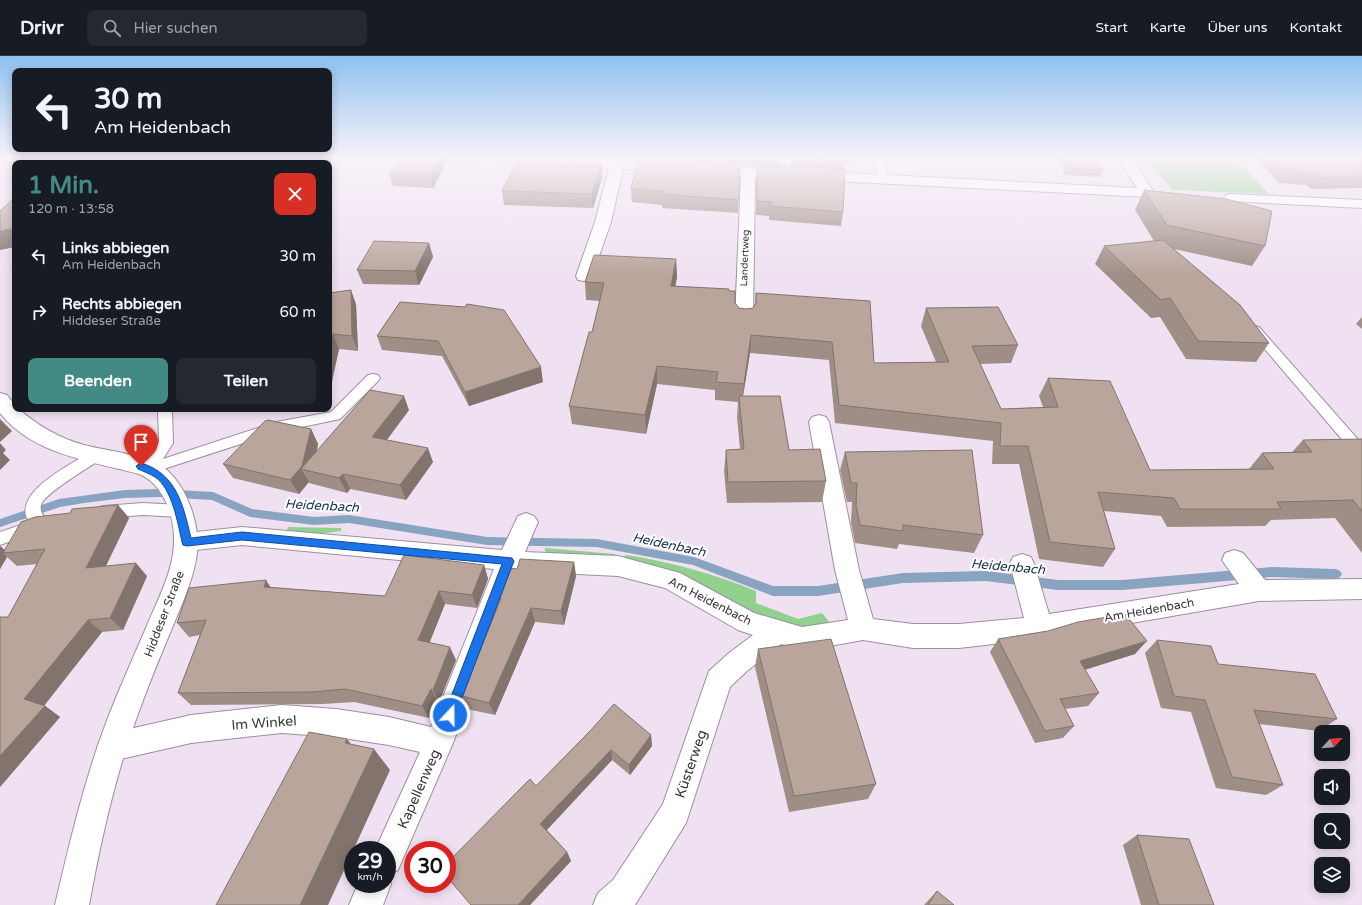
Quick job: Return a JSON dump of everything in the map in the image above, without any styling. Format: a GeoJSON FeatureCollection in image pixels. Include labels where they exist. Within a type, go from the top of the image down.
{"type":"FeatureCollection","features":[{"type":"Feature","properties":{"kind":"street"},"geometry":{"type":"LineString","coordinates":[[584,276],[603,222],[609,197]]}},
{"type":"Feature","properties":{"kind":"street","name":"Landertweg"},"geometry":{"type":"LineString","coordinates":[[744,321],[747,197]]}},
{"type":"Feature","properties":{"kind":"street"},"geometry":{"type":"LineString","coordinates":[[1231,198],[1362,204]]}},
{"type":"Feature","properties":{"kind":"street"},"geometry":{"type":"LineString","coordinates":[[3,409],[30,431],[49,442],[156,475]]}},
{"type":"Feature","properties":{"kind":"street"},"geometry":{"type":"LineString","coordinates":[[819,422],[852,587],[863,629]]}},
{"type":"Feature","properties":{"kind":"street","name":"Hiddeser Straße"},"geometry":{"type":"LineString","coordinates":[[72,905],[90,816],[112,747],[164,614],[178,584],[187,542],[179,507],[156,475]]}},
{"type":"Feature","properties":{"kind":"street"},"geometry":{"type":"LineString","coordinates":[[509,561],[526,522]]}},
{"type":"Feature","properties":{"kind":"street","name":"Am Heidenbach"},"geometry":{"type":"LineString","coordinates":[[187,542],[242,536],[509,561],[618,566],[671,580],[747,622],[802,639],[863,629],[913,636],[959,636],[1038,628],[1246,575],[1362,589]]}},
{"type":"Feature","properties":{"kind":"street","name":"Kapellenweg"},"geometry":{"type":"LineString","coordinates":[[395,841],[439,743],[509,561]]}},
{"type":"Feature","properties":{"kind":"street"},"geometry":{"type":"LineString","coordinates":[[1025,573],[1038,628]]}},
{"type":"Feature","properties":{"kind":"street","name":"Küsterweg"},"geometry":{"type":"LineString","coordinates":[[610,905],[625,892],[674,812],[719,680],[738,662],[778,632]]}},
{"type":"Feature","properties":{"kind":"street","name":"Im Winkel"},"geometry":{"type":"LineString","coordinates":[[112,747],[191,730],[282,719],[351,726],[389,732],[439,743]]}},
{"type":"Feature","properties":{"kind":"street"},"geometry":{"type":"LineString","coordinates":[[366,905],[372,893]]}},
{"type":"Feature","properties":{"kind":"lane"},"geometry":{"type":"LineString","coordinates":[[1246,320],[1362,452]]}},
{"type":"Feature","properties":{"kind":"lane"},"geometry":{"type":"LineString","coordinates":[[156,475],[276,427],[335,416],[373,378]]}},
{"type":"Feature","properties":{"kind":"lane"},"geometry":{"type":"LineString","coordinates":[[156,475],[166,443],[165,412]]}},
{"type":"Feature","properties":{"kind":"lane"},"geometry":{"type":"LineString","coordinates":[[0,539],[40,516],[42,491],[96,456]]}},
{"type":"Feature","properties":{"kind":"lane"},"geometry":{"type":"LineString","coordinates":[[89,513],[179,507]]}},
{"type":"Feature","properties":{"kind":"green space"},"geometry":{"type":"Polygon","coordinates":[[[288,527],[341,528],[341,531],[310,535],[289,532],[287,530],[288,527]]]}},
{"type":"Feature","properties":{"kind":"green space"},"geometry":{"type":"Polygon","coordinates":[[[545,548],[615,554],[615,558],[549,553],[545,551],[545,548]]]}},
{"type":"Feature","properties":{"kind":"green space"},"geometry":{"type":"Polygon","coordinates":[[[626,555],[676,565],[724,579],[756,591],[756,603],[798,619],[822,613],[830,623],[819,630],[784,626],[631,562],[624,556],[626,555]]]}},
{"type":"Feature","properties":{"kind":"building"},"geometry":{"type":"Polygon","coordinates":[[[695,197],[739,197],[739,200],[695,197]]]}},
{"type":"Feature","properties":{"kind":"building"},"geometry":{"type":"Polygon","coordinates":[[[757,197],[844,197],[843,212],[770,206],[771,202],[757,201],[757,197]]]}},
{"type":"Feature","properties":{"kind":"building"},"geometry":{"type":"Polygon","coordinates":[[[1148,197],[1204,197],[1226,199],[1272,211],[1265,246],[1167,225],[1148,197]]]}},
{"type":"Feature","properties":{"kind":"building"},"geometry":{"type":"Polygon","coordinates":[[[12,200],[12,229],[0,231],[0,211],[12,200]]]}},
{"type":"Feature","properties":{"kind":"building"},"geometry":{"type":"Polygon","coordinates":[[[1163,240],[1240,305],[1269,343],[1198,341],[1170,298],[1161,300],[1104,246],[1163,240]]]}},
{"type":"Feature","properties":{"kind":"building"},"geometry":{"type":"Polygon","coordinates":[[[374,241],[429,243],[415,271],[357,270],[374,241]]]}},
{"type":"Feature","properties":{"kind":"building"},"geometry":{"type":"Polygon","coordinates":[[[594,255],[676,259],[671,286],[729,289],[729,291],[735,291],[735,303],[739,308],[753,308],[756,303],[756,293],[870,301],[874,363],[949,362],[926,308],[998,307],[1018,345],[972,346],[1001,409],[1058,407],[1048,378],[1110,381],[1150,470],[1274,469],[1262,453],[1312,452],[1303,440],[1362,439],[1362,511],[1353,500],[1277,502],[1281,509],[1180,509],[1174,498],[1098,492],[1115,549],[1050,542],[1028,446],[1000,446],[1001,423],[839,405],[832,342],[751,335],[744,384],[716,382],[718,372],[657,366],[645,415],[569,406],[589,332],[592,332],[604,283],[585,282],[594,255]]]}},
{"type":"Feature","properties":{"kind":"building"},"geometry":{"type":"Polygon","coordinates":[[[351,290],[352,336],[333,334],[332,338],[332,293],[351,290]]]}},
{"type":"Feature","properties":{"kind":"building"},"geometry":{"type":"Polygon","coordinates":[[[400,302],[465,307],[467,304],[504,310],[541,367],[465,392],[438,341],[377,336],[400,302]]]}},
{"type":"Feature","properties":{"kind":"building"},"geometry":{"type":"Polygon","coordinates":[[[370,390],[404,396],[372,437],[428,448],[400,485],[343,474],[339,478],[301,469],[370,390]]]}},
{"type":"Feature","properties":{"kind":"building"},"geometry":{"type":"Polygon","coordinates":[[[739,396],[780,396],[789,450],[820,449],[826,481],[728,482],[726,450],[744,449],[739,396]]]}},
{"type":"Feature","properties":{"kind":"building"},"geometry":{"type":"Polygon","coordinates":[[[268,420],[311,429],[302,466],[290,480],[223,464],[265,421],[268,420]]]}},
{"type":"Feature","properties":{"kind":"building"},"geometry":{"type":"Polygon","coordinates":[[[972,450],[983,535],[903,525],[903,531],[860,525],[856,505],[857,483],[851,483],[845,452],[972,450]]]}},
{"type":"Feature","properties":{"kind":"building"},"geometry":{"type":"Polygon","coordinates":[[[118,505],[86,568],[136,563],[110,618],[88,620],[24,699],[45,706],[0,756],[0,617],[8,617],[45,549],[3,553],[21,522],[35,517],[70,513],[72,509],[118,505]]]}},
{"type":"Feature","properties":{"kind":"building"},"geometry":{"type":"Polygon","coordinates":[[[404,555],[484,565],[472,595],[439,591],[418,640],[450,647],[433,690],[431,689],[422,706],[345,689],[313,692],[178,693],[206,620],[177,623],[189,588],[266,580],[264,587],[385,596],[404,555]]]}},
{"type":"Feature","properties":{"kind":"building"},"geometry":{"type":"Polygon","coordinates":[[[520,559],[574,562],[561,611],[531,608],[489,703],[462,696],[501,598],[499,598],[510,568],[517,569],[520,559]]]}},
{"type":"Feature","properties":{"kind":"building"},"geometry":{"type":"Polygon","coordinates":[[[1125,614],[1147,641],[1080,661],[1099,693],[1060,699],[1074,726],[1045,731],[998,639],[1048,631],[1078,622],[1125,614]]]}},
{"type":"Feature","properties":{"kind":"building"},"geometry":{"type":"Polygon","coordinates":[[[831,639],[876,784],[794,796],[758,649],[831,639]]]}},
{"type":"Feature","properties":{"kind":"building"},"geometry":{"type":"Polygon","coordinates":[[[1157,640],[1211,646],[1218,664],[1315,674],[1337,719],[1254,710],[1283,785],[1232,777],[1205,700],[1174,696],[1157,640]]]}},
{"type":"Feature","properties":{"kind":"building"},"geometry":{"type":"Polygon","coordinates":[[[614,704],[651,735],[629,765],[611,750],[540,824],[567,852],[518,905],[471,905],[456,888],[456,854],[530,779],[536,786],[591,730],[614,704]]]}},
{"type":"Feature","properties":{"kind":"building"},"geometry":{"type":"Polygon","coordinates":[[[309,732],[347,739],[345,743],[374,749],[300,905],[216,905],[309,732]]]}},
{"type":"Feature","properties":{"kind":"building"},"geometry":{"type":"Polygon","coordinates":[[[1137,835],[1189,839],[1214,905],[1159,905],[1137,835]]]}},
{"type":"Feature","properties":{"kind":"building"},"geometry":{"type":"Polygon","coordinates":[[[937,891],[954,905],[928,905],[937,891]]]}},
{"type":"Feature","properties":{"kind":"waterway","name":"Heidenbach"},"geometry":{"type":"LineString","coordinates":[[0,523],[59,503],[84,499],[125,494],[159,493],[213,496],[250,513],[314,521],[349,519],[487,541],[597,543],[694,561],[773,591],[818,591],[903,578],[986,576],[1058,585],[1122,585],[1272,572],[1336,574]]}},
{"type":"Feature","properties":{"kind":"route"},"geometry":{"type":"LineString","coordinates":[[141,466],[159,475],[172,492],[178,503],[187,542],[242,536],[509,561],[450,715]]}}]}
